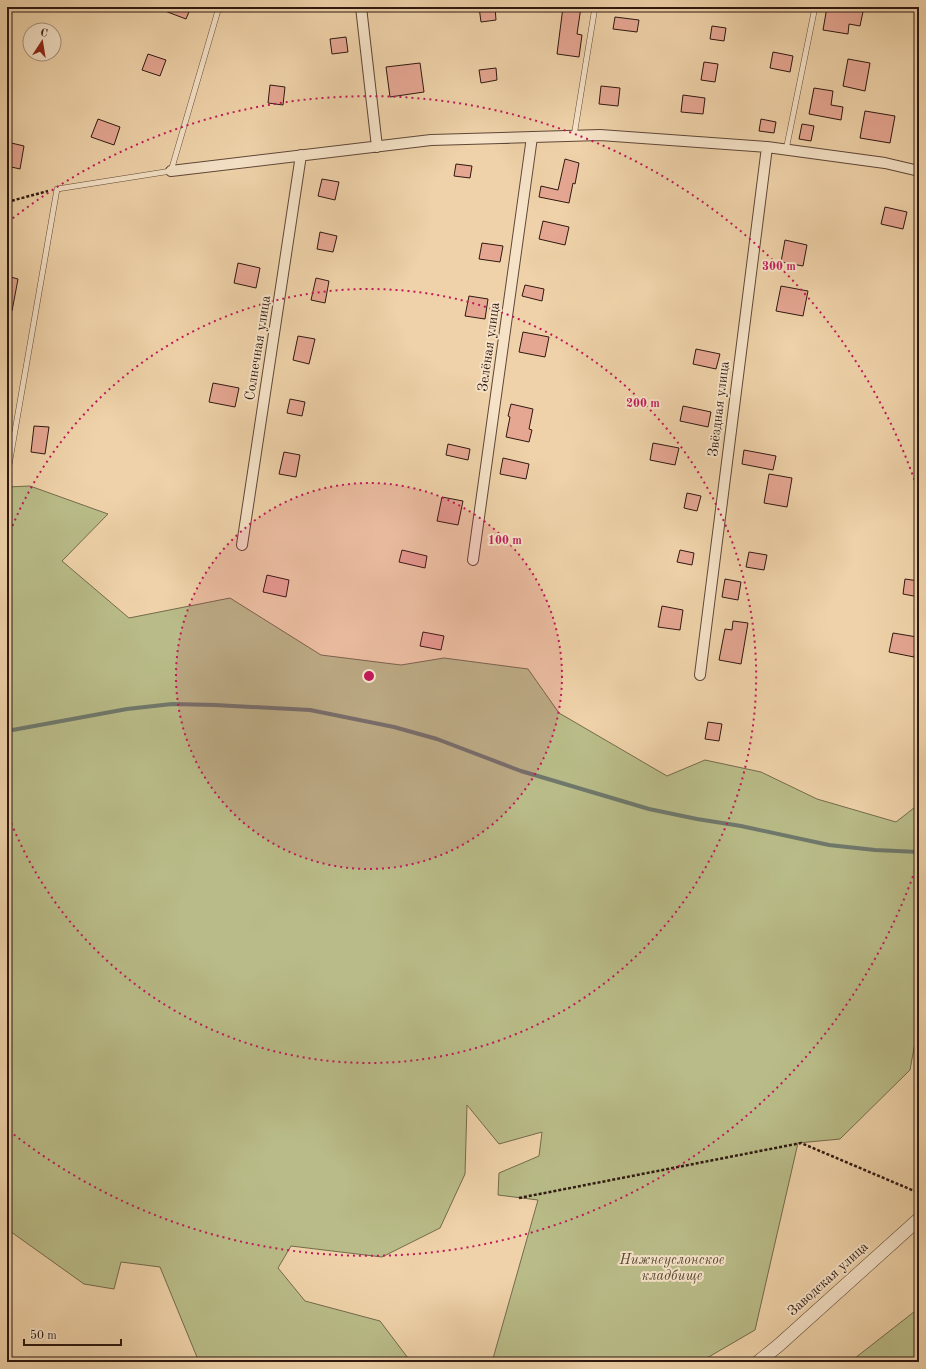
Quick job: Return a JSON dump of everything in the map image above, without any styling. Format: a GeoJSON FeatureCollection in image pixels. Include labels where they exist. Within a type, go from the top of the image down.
{"type":"FeatureCollection","features":[{"type":"Feature","properties":{"kind":"street"},"geometry":{"type":"LineString","coordinates":[[362,7],[377,147]]}},
{"type":"Feature","properties":{"kind":"street"},"geometry":{"type":"LineString","coordinates":[[171,171],[431,140],[600,135],[767,147],[884,163],[919,171]]}},
{"type":"Feature","properties":{"kind":"street","name":"Зелёная улица"},"geometry":{"type":"LineString","coordinates":[[473,560],[532,137]]}},
{"type":"Feature","properties":{"kind":"street","name":"Звёздная улица"},"geometry":{"type":"LineString","coordinates":[[700,675],[767,147]]}},
{"type":"Feature","properties":{"kind":"street","name":"Солнечная улица"},"geometry":{"type":"LineString","coordinates":[[242,545],[301,156]]}},
{"type":"Feature","properties":{"kind":"street","name":"Заводская улица"},"geometry":{"type":"LineString","coordinates":[[758,1362],[779,1345],[919,1219]]}},
{"type":"Feature","properties":{"kind":"lane"},"geometry":{"type":"LineString","coordinates":[[8,471],[57,189],[171,171],[219,7]]}},
{"type":"Feature","properties":{"kind":"lane"},"geometry":{"type":"LineString","coordinates":[[574,136],[595,7]]}},
{"type":"Feature","properties":{"kind":"lane"},"geometry":{"type":"LineString","coordinates":[[786,150],[815,7]]}},
{"type":"Feature","properties":{"kind":"path"},"geometry":{"type":"LineString","coordinates":[[7,202],[57,189]]}},
{"type":"Feature","properties":{"kind":"path"},"geometry":{"type":"LineString","coordinates":[[519,1198],[801,1143],[919,1193]]}},
{"type":"Feature","properties":{"kind":"green space","name":"Нижнеуслонское кладбище"},"geometry":{"type":"Polygon","coordinates":[[[30,486],[108,514],[62,561],[129,618],[230,598],[321,655],[401,665],[444,658],[528,669],[559,713],[667,776],[705,760],[761,772],[817,799],[896,822],[919,804],[919,1020],[910,1070],[840,1139],[798,1143],[755,1330],[700,1362],[492,1362],[538,1200],[498,1195],[499,1173],[539,1156],[542,1132],[499,1144],[467,1105],[465,1174],[440,1228],[382,1257],[291,1246],[278,1268],[305,1301],[380,1321],[411,1362],[199,1362],[160,1267],[121,1262],[114,1289],[84,1284],[7,1229],[7,487],[30,486]]]}},
{"type":"Feature","properties":{"kind":"green space"},"geometry":{"type":"Polygon","coordinates":[[[919,1308],[919,1362],[850,1362],[919,1308]]]}},
{"type":"Feature","properties":{"kind":"building"},"geometry":{"type":"Polygon","coordinates":[[[191,7],[186,19],[157,8],[191,7]]]}},
{"type":"Feature","properties":{"kind":"building"},"geometry":{"type":"Polygon","coordinates":[[[479,7],[495,7],[496,20],[481,22],[479,7]]]}},
{"type":"Feature","properties":{"kind":"building"},"geometry":{"type":"Polygon","coordinates":[[[563,7],[581,7],[577,34],[582,35],[579,57],[557,54],[563,7]]]}},
{"type":"Feature","properties":{"kind":"building"},"geometry":{"type":"Polygon","coordinates":[[[827,7],[864,7],[860,26],[849,24],[848,34],[823,30],[827,7]]]}},
{"type":"Feature","properties":{"kind":"building"},"geometry":{"type":"Polygon","coordinates":[[[615,17],[639,20],[637,32],[613,29],[615,17]]]}},
{"type":"Feature","properties":{"kind":"building"},"geometry":{"type":"Polygon","coordinates":[[[712,26],[726,28],[724,41],[710,39],[712,26]]]}},
{"type":"Feature","properties":{"kind":"building"},"geometry":{"type":"Polygon","coordinates":[[[346,37],[348,52],[332,54],[330,39],[346,37]]]}},
{"type":"Feature","properties":{"kind":"building"},"geometry":{"type":"Polygon","coordinates":[[[773,52],[793,56],[790,72],[770,68],[773,52]]]}},
{"type":"Feature","properties":{"kind":"building"},"geometry":{"type":"Polygon","coordinates":[[[148,54],[166,60],[160,76],[142,70],[148,54]]]}},
{"type":"Feature","properties":{"kind":"building"},"geometry":{"type":"Polygon","coordinates":[[[848,59],[870,63],[865,91],[843,86],[848,59]]]}},
{"type":"Feature","properties":{"kind":"building"},"geometry":{"type":"Polygon","coordinates":[[[704,62],[718,64],[715,82],[701,80],[704,62]]]}},
{"type":"Feature","properties":{"kind":"building"},"geometry":{"type":"Polygon","coordinates":[[[420,63],[424,92],[390,97],[386,67],[420,63]]]}},
{"type":"Feature","properties":{"kind":"building"},"geometry":{"type":"Polygon","coordinates":[[[496,68],[497,80],[481,83],[479,70],[496,68]]]}},
{"type":"Feature","properties":{"kind":"building"},"geometry":{"type":"Polygon","coordinates":[[[270,85],[285,87],[283,105],[268,103],[270,85]]]}},
{"type":"Feature","properties":{"kind":"building"},"geometry":{"type":"Polygon","coordinates":[[[601,86],[620,88],[618,106],[599,104],[601,86]]]}},
{"type":"Feature","properties":{"kind":"building"},"geometry":{"type":"Polygon","coordinates":[[[814,88],[833,91],[831,105],[843,107],[841,120],[809,114],[814,88]]]}},
{"type":"Feature","properties":{"kind":"building"},"geometry":{"type":"Polygon","coordinates":[[[683,95],[705,98],[703,114],[681,112],[683,95]]]}},
{"type":"Feature","properties":{"kind":"building"},"geometry":{"type":"Polygon","coordinates":[[[865,111],[895,116],[890,143],[860,138],[865,111]]]}},
{"type":"Feature","properties":{"kind":"building"},"geometry":{"type":"Polygon","coordinates":[[[98,119],[120,127],[114,145],[91,137],[98,119]]]}},
{"type":"Feature","properties":{"kind":"building"},"geometry":{"type":"Polygon","coordinates":[[[761,119],[776,122],[774,133],[759,131],[761,119]]]}},
{"type":"Feature","properties":{"kind":"building"},"geometry":{"type":"Polygon","coordinates":[[[802,124],[814,126],[811,141],[799,139],[802,124]]]}},
{"type":"Feature","properties":{"kind":"building"},"geometry":{"type":"Polygon","coordinates":[[[7,142],[24,146],[20,169],[7,166],[7,142]]]}},
{"type":"Feature","properties":{"kind":"building"},"geometry":{"type":"Polygon","coordinates":[[[565,159],[579,163],[575,184],[573,183],[569,203],[539,197],[541,186],[558,190],[565,159]]]}},
{"type":"Feature","properties":{"kind":"building"},"geometry":{"type":"Polygon","coordinates":[[[456,164],[472,166],[470,178],[454,176],[456,164]]]}},
{"type":"Feature","properties":{"kind":"building"},"geometry":{"type":"Polygon","coordinates":[[[322,179],[339,182],[335,200],[318,196],[322,179]]]}},
{"type":"Feature","properties":{"kind":"building"},"geometry":{"type":"Polygon","coordinates":[[[885,207],[907,212],[903,229],[881,224],[885,207]]]}},
{"type":"Feature","properties":{"kind":"building"},"geometry":{"type":"Polygon","coordinates":[[[543,221],[569,227],[565,245],[539,239],[543,221]]]}},
{"type":"Feature","properties":{"kind":"building"},"geometry":{"type":"Polygon","coordinates":[[[320,232],[337,236],[333,252],[317,249],[320,232]]]}},
{"type":"Feature","properties":{"kind":"building"},"geometry":{"type":"Polygon","coordinates":[[[785,240],[807,245],[803,266],[781,262],[785,240]]]}},
{"type":"Feature","properties":{"kind":"building"},"geometry":{"type":"Polygon","coordinates":[[[482,243],[503,246],[500,262],[479,259],[482,243]]]}},
{"type":"Feature","properties":{"kind":"building"},"geometry":{"type":"Polygon","coordinates":[[[238,263],[260,268],[256,288],[234,283],[238,263]]]}},
{"type":"Feature","properties":{"kind":"building"},"geometry":{"type":"Polygon","coordinates":[[[7,276],[18,279],[12,311],[7,311],[7,276]]]}},
{"type":"Feature","properties":{"kind":"building"},"geometry":{"type":"Polygon","coordinates":[[[316,278],[329,281],[325,303],[311,300],[316,278]]]}},
{"type":"Feature","properties":{"kind":"building"},"geometry":{"type":"Polygon","coordinates":[[[525,285],[544,289],[542,301],[522,296],[525,285]]]}},
{"type":"Feature","properties":{"kind":"building"},"geometry":{"type":"Polygon","coordinates":[[[781,286],[808,291],[803,316],[776,311],[781,286]]]}},
{"type":"Feature","properties":{"kind":"building"},"geometry":{"type":"Polygon","coordinates":[[[469,296],[488,299],[485,319],[465,316],[469,296]]]}},
{"type":"Feature","properties":{"kind":"building"},"geometry":{"type":"Polygon","coordinates":[[[523,332],[549,337],[545,357],[519,352],[523,332]]]}},
{"type":"Feature","properties":{"kind":"building"},"geometry":{"type":"Polygon","coordinates":[[[298,336],[315,339],[309,364],[293,360],[298,336]]]}},
{"type":"Feature","properties":{"kind":"building"},"geometry":{"type":"Polygon","coordinates":[[[696,349],[720,354],[716,369],[693,364],[696,349]]]}},
{"type":"Feature","properties":{"kind":"building"},"geometry":{"type":"Polygon","coordinates":[[[213,383],[239,388],[235,407],[209,402],[213,383]]]}},
{"type":"Feature","properties":{"kind":"building"},"geometry":{"type":"Polygon","coordinates":[[[290,399],[305,402],[302,416],[287,413],[290,399]]]}},
{"type":"Feature","properties":{"kind":"building"},"geometry":{"type":"Polygon","coordinates":[[[511,404],[533,409],[529,429],[532,430],[529,442],[506,437],[511,404]]]}},
{"type":"Feature","properties":{"kind":"building"},"geometry":{"type":"Polygon","coordinates":[[[683,406],[711,412],[708,427],[680,421],[683,406]]]}},
{"type":"Feature","properties":{"kind":"building"},"geometry":{"type":"Polygon","coordinates":[[[34,426],[49,427],[45,454],[31,452],[34,426]]]}},
{"type":"Feature","properties":{"kind":"building"},"geometry":{"type":"Polygon","coordinates":[[[653,443],[679,448],[675,465],[650,460],[653,443]]]}},
{"type":"Feature","properties":{"kind":"building"},"geometry":{"type":"Polygon","coordinates":[[[448,444],[470,449],[468,460],[446,455],[448,444]]]}},
{"type":"Feature","properties":{"kind":"building"},"geometry":{"type":"Polygon","coordinates":[[[744,450],[776,456],[773,470],[742,464],[744,450]]]}},
{"type":"Feature","properties":{"kind":"building"},"geometry":{"type":"Polygon","coordinates":[[[284,452],[300,455],[296,477],[279,474],[284,452]]]}},
{"type":"Feature","properties":{"kind":"building"},"geometry":{"type":"Polygon","coordinates":[[[503,458],[529,464],[526,479],[500,474],[503,458]]]}},
{"type":"Feature","properties":{"kind":"building"},"geometry":{"type":"Polygon","coordinates":[[[769,474],[792,478],[787,507],[764,503],[769,474]]]}},
{"type":"Feature","properties":{"kind":"building"},"geometry":{"type":"Polygon","coordinates":[[[687,493],[701,496],[697,511],[684,508],[687,493]]]}},
{"type":"Feature","properties":{"kind":"building"},"geometry":{"type":"Polygon","coordinates":[[[442,497],[463,501],[458,525],[437,521],[442,497]]]}},
{"type":"Feature","properties":{"kind":"building"},"geometry":{"type":"Polygon","coordinates":[[[402,550],[427,556],[425,568],[399,562],[402,550]]]}},
{"type":"Feature","properties":{"kind":"building"},"geometry":{"type":"Polygon","coordinates":[[[680,550],[694,553],[692,565],[677,562],[680,550]]]}},
{"type":"Feature","properties":{"kind":"building"},"geometry":{"type":"Polygon","coordinates":[[[749,552],[767,555],[764,570],[746,567],[749,552]]]}},
{"type":"Feature","properties":{"kind":"building"},"geometry":{"type":"Polygon","coordinates":[[[267,575],[289,580],[286,597],[263,592],[267,575]]]}},
{"type":"Feature","properties":{"kind":"building"},"geometry":{"type":"Polygon","coordinates":[[[725,579],[741,582],[738,600],[722,597],[725,579]]]}},
{"type":"Feature","properties":{"kind":"building"},"geometry":{"type":"Polygon","coordinates":[[[905,579],[919,581],[919,597],[903,594],[905,579]]]}},
{"type":"Feature","properties":{"kind":"building"},"geometry":{"type":"Polygon","coordinates":[[[662,606],[683,610],[680,630],[658,627],[662,606]]]}},
{"type":"Feature","properties":{"kind":"building"},"geometry":{"type":"Polygon","coordinates":[[[733,621],[748,623],[741,664],[719,660],[725,629],[732,630],[733,621]]]}},
{"type":"Feature","properties":{"kind":"building"},"geometry":{"type":"Polygon","coordinates":[[[423,632],[444,636],[441,650],[420,646],[423,632]]]}},
{"type":"Feature","properties":{"kind":"building"},"geometry":{"type":"Polygon","coordinates":[[[893,633],[917,637],[914,657],[889,652],[893,633]]]}},
{"type":"Feature","properties":{"kind":"building"},"geometry":{"type":"Polygon","coordinates":[[[708,722],[722,724],[719,741],[705,739],[708,722]]]}},
{"type":"Feature","properties":{"kind":"waterway"},"geometry":{"type":"LineString","coordinates":[[7,731],[127,709],[172,704],[310,710],[394,727],[437,739],[521,771],[649,809],[741,826],[829,845],[875,850],[919,852]]}}]}
